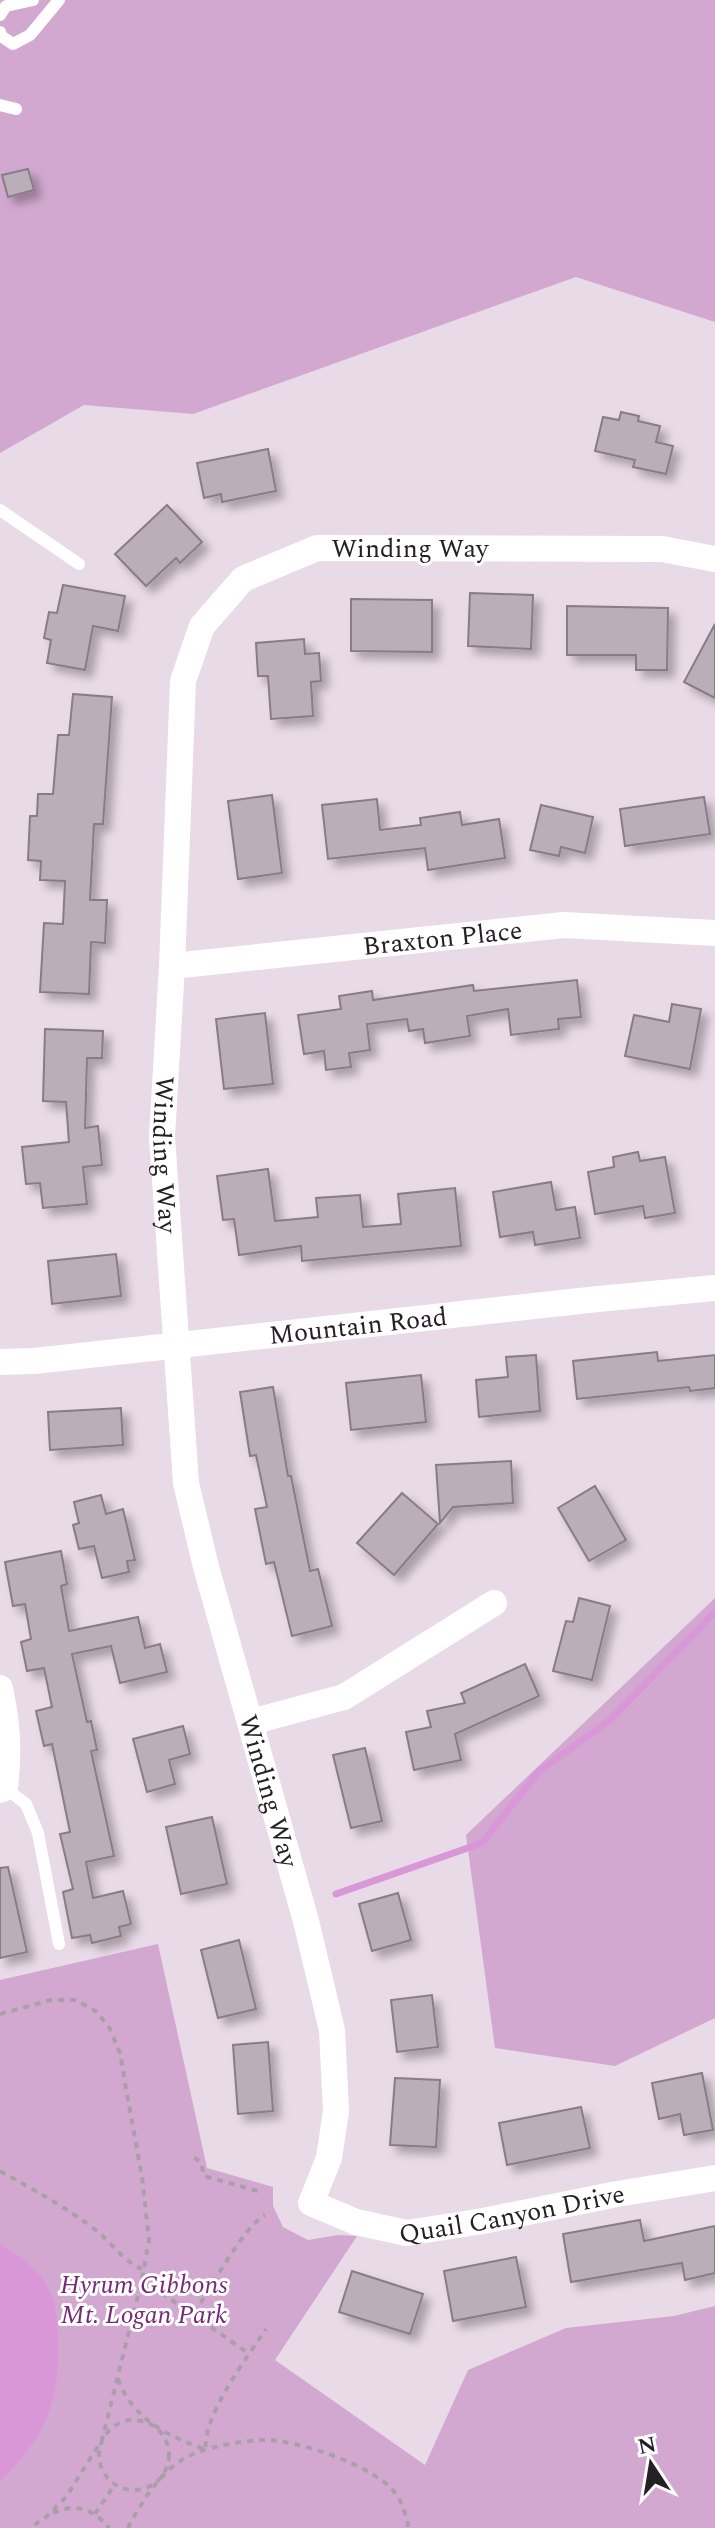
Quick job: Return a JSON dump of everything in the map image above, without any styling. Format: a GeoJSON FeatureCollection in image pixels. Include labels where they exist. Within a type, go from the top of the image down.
{"type":"FeatureCollection","features":[{"type":"Feature","properties":{"kind":"street","name":"Winding Way"},"geometry":{"type":"LineString","coordinates":[[311,2203],[329,2158],[336,2111],[332,2030],[306,1921],[206,1567],[186,1483],[162,1137],[183,681],[202,626],[243,579],[317,548],[662,549],[715,559]]}},
{"type":"Feature","properties":{"kind":"street","name":"Braxton Place"},"geometry":{"type":"LineString","coordinates":[[172,966],[564,925],[715,933]]}},
{"type":"Feature","properties":{"kind":"street","name":"Mountain Road"},"geometry":{"type":"LineString","coordinates":[[0,1362],[715,1288]]}},
{"type":"Feature","properties":{"kind":"street"},"geometry":{"type":"LineString","coordinates":[[251,1722],[344,1697],[494,1603]]}},
{"type":"Feature","properties":{"kind":"street"},"geometry":{"type":"LineString","coordinates":[[0,1688],[8,1729],[2,1789]]}},
{"type":"Feature","properties":{"kind":"street","name":"Quail Canyon Drive"},"geometry":{"type":"LineString","coordinates":[[311,2203],[356,2222],[407,2233],[715,2178]]}},
{"type":"Feature","properties":{"kind":"lane"},"geometry":{"type":"LineString","coordinates":[[0,15],[6,6],[33,0]]}},
{"type":"Feature","properties":{"kind":"lane"},"geometry":{"type":"LineString","coordinates":[[0,32],[13,44],[30,35],[59,0]]}},
{"type":"Feature","properties":{"kind":"lane"},"geometry":{"type":"LineString","coordinates":[[0,105],[16,109]]}},
{"type":"Feature","properties":{"kind":"lane"},"geometry":{"type":"LineString","coordinates":[[0,510],[79,564]]}},
{"type":"Feature","properties":{"kind":"lane"},"geometry":{"type":"LineString","coordinates":[[2,1789],[26,1804],[38,1833],[59,1944]]}},
{"type":"Feature","properties":{"kind":"path"},"geometry":{"type":"LineString","coordinates":[[0,2014],[51,2000],[76,2000],[97,2012],[110,2029],[120,2053],[149,2240],[102,2440],[102,2468],[115,2484],[130,2489],[146,2489],[179,2462],[206,2450],[265,2440],[297,2446],[348,2462],[379,2478],[396,2494],[409,2528]]}},
{"type":"Feature","properties":{"kind":"path"},"geometry":{"type":"LineString","coordinates":[[194,2158],[201,2162],[204,2176],[261,2192]]}},
{"type":"Feature","properties":{"kind":"path"},"geometry":{"type":"LineString","coordinates":[[0,2171],[67,2209],[97,2231],[131,2264],[142,2269]]}},
{"type":"Feature","properties":{"kind":"path"},"geometry":{"type":"LineString","coordinates":[[194,2313],[257,2219],[265,2215]]}},
{"type":"Feature","properties":{"kind":"path"},"geometry":{"type":"LineString","coordinates":[[142,2279],[249,2354]]}},
{"type":"Feature","properties":{"kind":"path"},"geometry":{"type":"LineString","coordinates":[[206,2450],[208,2431],[224,2394],[266,2329]]}},
{"type":"Feature","properties":{"kind":"path"},"geometry":{"type":"LineString","coordinates":[[118,2376],[132,2406],[166,2440],[168,2450],[167,2466],[128,2528]]}},
{"type":"Feature","properties":{"kind":"path"},"geometry":{"type":"LineString","coordinates":[[37,2528],[66,2497],[102,2440],[124,2421],[140,2421],[206,2450]]}},
{"type":"Feature","properties":{"kind":"path"},"geometry":{"type":"LineString","coordinates":[[95,2514],[115,2484]]}},
{"type":"Feature","properties":{"kind":"path"},"geometry":{"type":"LineString","coordinates":[[30,2528],[46,2517],[69,2508],[95,2514],[109,2528]]}},
{"type":"Feature","properties":{"kind":"green space"},"geometry":{"type":"Polygon","coordinates":[[[0,0],[715,0],[715,322],[576,277],[193,414],[84,405],[0,453],[0,0]]]}},
{"type":"Feature","properties":{"kind":"green space"},"geometry":{"type":"Polygon","coordinates":[[[715,1598],[715,2018],[615,2066],[495,2048],[466,1835],[715,1598]]]}},
{"type":"Feature","properties":{"kind":"green space","name":"Hyrum Gibbons Mt. Logan Park"},"geometry":{"type":"Polygon","coordinates":[[[158,1944],[207,2168],[273,2187],[273,2206],[283,2227],[308,2240],[338,2235],[357,2236],[275,2360],[425,2465],[468,2370],[566,2328],[674,2316],[715,2306],[715,2528],[0,2528],[0,1980],[158,1944]]]}},
{"type":"Feature","properties":{"kind":"shaded area"},"geometry":{"type":"Polygon","coordinates":[[[0,2244],[34,2269],[49,2290],[57,2320],[58,2360],[57,2380],[47,2417],[28,2450],[0,2481],[0,2244]]]}},
{"type":"Feature","properties":{"kind":"building"},"geometry":{"type":"Polygon","coordinates":[[[28,169],[34,190],[8,197],[2,175],[28,169]]]}},
{"type":"Feature","properties":{"kind":"building"},"geometry":{"type":"Polygon","coordinates":[[[621,412],[639,416],[638,421],[660,426],[656,442],[673,446],[666,474],[633,467],[635,460],[595,451],[603,417],[619,420],[621,412]]]}},
{"type":"Feature","properties":{"kind":"building"},"geometry":{"type":"Polygon","coordinates":[[[268,449],[276,491],[222,502],[221,494],[204,498],[197,463],[268,449]]]}},
{"type":"Feature","properties":{"kind":"building"},"geometry":{"type":"Polygon","coordinates":[[[167,505],[202,542],[180,563],[176,558],[146,586],[115,554],[167,505]]]}},
{"type":"Feature","properties":{"kind":"building"},"geometry":{"type":"Polygon","coordinates":[[[63,585],[125,596],[118,631],[93,626],[85,670],[47,663],[51,640],[44,638],[49,612],[57,613],[63,585]]]}},
{"type":"Feature","properties":{"kind":"building"},"geometry":{"type":"Polygon","coordinates":[[[470,593],[533,595],[531,649],[468,646],[470,593]]]}},
{"type":"Feature","properties":{"kind":"building"},"geometry":{"type":"Polygon","coordinates":[[[351,599],[432,600],[432,652],[351,651],[351,599]]]}},
{"type":"Feature","properties":{"kind":"building"},"geometry":{"type":"Polygon","coordinates":[[[567,606],[668,608],[667,670],[636,670],[636,655],[567,655],[567,606]]]}},
{"type":"Feature","properties":{"kind":"building"},"geometry":{"type":"Polygon","coordinates":[[[715,624],[715,698],[684,682],[715,624]]]}},
{"type":"Feature","properties":{"kind":"building"},"geometry":{"type":"Polygon","coordinates":[[[304,639],[305,654],[319,653],[321,681],[311,682],[313,716],[271,719],[268,676],[258,676],[256,643],[304,639]]]}},
{"type":"Feature","properties":{"kind":"building"},"geometry":{"type":"Polygon","coordinates":[[[73,694],[112,697],[103,824],[94,824],[90,900],[107,900],[105,943],[91,942],[89,994],[40,992],[44,923],[63,924],[65,881],[40,880],[41,861],[28,860],[30,816],[37,816],[38,794],[53,794],[58,735],[69,735],[73,694]]]}},
{"type":"Feature","properties":{"kind":"building"},"geometry":{"type":"Polygon","coordinates":[[[272,795],[282,873],[238,879],[228,801],[272,795]]]}},
{"type":"Feature","properties":{"kind":"building"},"geometry":{"type":"Polygon","coordinates":[[[704,797],[710,834],[625,846],[620,809],[704,797]]]}},
{"type":"Feature","properties":{"kind":"building"},"geometry":{"type":"Polygon","coordinates":[[[377,799],[380,830],[421,825],[420,818],[460,812],[462,825],[499,819],[505,858],[428,870],[425,848],[328,859],[322,805],[377,799]]]}},
{"type":"Feature","properties":{"kind":"building"},"geometry":{"type":"Polygon","coordinates":[[[541,805],[593,817],[585,853],[561,847],[559,856],[530,850],[541,805]]]}},
{"type":"Feature","properties":{"kind":"building"},"geometry":{"type":"Polygon","coordinates":[[[577,980],[581,1017],[558,1019],[559,1029],[511,1035],[508,1009],[467,1016],[470,1036],[425,1043],[423,1029],[409,1031],[407,1019],[367,1024],[370,1050],[349,1053],[351,1067],[326,1070],[324,1051],[304,1054],[298,1015],[341,1009],[339,996],[372,991],[373,1000],[473,985],[474,991],[577,980]]]}},
{"type":"Feature","properties":{"kind":"building"},"geometry":{"type":"Polygon","coordinates":[[[672,1004],[701,1009],[690,1069],[625,1056],[634,1015],[669,1022],[672,1004]]]}},
{"type":"Feature","properties":{"kind":"building"},"geometry":{"type":"Polygon","coordinates":[[[265,1013],[273,1084],[224,1089],[216,1019],[265,1013]]]}},
{"type":"Feature","properties":{"kind":"building"},"geometry":{"type":"Polygon","coordinates":[[[45,1029],[103,1031],[102,1058],[87,1058],[85,1128],[98,1126],[102,1165],[83,1167],[87,1204],[43,1208],[40,1183],[26,1184],[22,1147],[69,1142],[66,1102],[43,1101],[45,1029]]]}},
{"type":"Feature","properties":{"kind":"building"},"geometry":{"type":"Polygon","coordinates":[[[638,1152],[640,1161],[665,1157],[675,1213],[645,1218],[643,1206],[595,1214],[588,1172],[614,1167],[613,1157],[638,1152]]]}},
{"type":"Feature","properties":{"kind":"building"},"geometry":{"type":"Polygon","coordinates":[[[268,1169],[275,1221],[318,1217],[316,1198],[360,1195],[363,1227],[401,1224],[398,1194],[455,1188],[461,1246],[302,1261],[301,1246],[239,1255],[234,1219],[223,1220],[217,1176],[268,1169]]]}},
{"type":"Feature","properties":{"kind":"building"},"geometry":{"type":"Polygon","coordinates":[[[551,1182],[556,1210],[575,1207],[580,1238],[535,1245],[533,1232],[500,1237],[493,1192],[551,1182]]]}},
{"type":"Feature","properties":{"kind":"building"},"geometry":{"type":"Polygon","coordinates":[[[116,1254],[121,1296],[52,1304],[48,1261],[116,1254]]]}},
{"type":"Feature","properties":{"kind":"building"},"geometry":{"type":"Polygon","coordinates":[[[657,1352],[658,1361],[715,1355],[715,1388],[690,1391],[689,1387],[577,1399],[573,1361],[657,1352]]]}},
{"type":"Feature","properties":{"kind":"building"},"geometry":{"type":"Polygon","coordinates":[[[536,1355],[540,1411],[479,1417],[476,1380],[508,1377],[506,1357],[536,1355]]]}},
{"type":"Feature","properties":{"kind":"building"},"geometry":{"type":"Polygon","coordinates":[[[421,1375],[426,1422],[351,1430],[346,1383],[421,1375]]]}},
{"type":"Feature","properties":{"kind":"building"},"geometry":{"type":"Polygon","coordinates":[[[273,1387],[288,1476],[291,1476],[310,1571],[318,1569],[332,1626],[292,1636],[274,1562],[266,1564],[255,1509],[267,1507],[256,1455],[250,1456],[240,1392],[273,1387]]]}},
{"type":"Feature","properties":{"kind":"building"},"geometry":{"type":"Polygon","coordinates":[[[121,1408],[123,1445],[50,1450],[48,1412],[121,1408]]]}},
{"type":"Feature","properties":{"kind":"building"},"geometry":{"type":"Polygon","coordinates":[[[511,1461],[513,1503],[453,1507],[440,1523],[436,1465],[511,1461]]]}},
{"type":"Feature","properties":{"kind":"building"},"geometry":{"type":"Polygon","coordinates":[[[595,1486],[626,1540],[589,1561],[558,1508],[595,1486]]]}},
{"type":"Feature","properties":{"kind":"building"},"geometry":{"type":"Polygon","coordinates":[[[402,1493],[438,1524],[394,1575],[357,1543],[402,1493]]]}},
{"type":"Feature","properties":{"kind":"building"},"geometry":{"type":"Polygon","coordinates":[[[101,1495],[106,1514],[123,1509],[135,1560],[127,1561],[129,1572],[102,1578],[94,1546],[79,1549],[73,1525],[79,1523],[74,1502],[101,1495]]]}},
{"type":"Feature","properties":{"kind":"building"},"geometry":{"type":"Polygon","coordinates":[[[61,1551],[67,1584],[61,1586],[69,1631],[138,1617],[145,1648],[160,1644],[167,1672],[120,1683],[111,1646],[72,1654],[87,1722],[91,1721],[97,1750],[91,1751],[114,1856],[86,1862],[93,1898],[123,1891],[131,1924],[119,1927],[121,1936],[92,1943],[90,1935],[72,1938],[63,1892],[73,1889],[60,1834],[70,1832],[52,1744],[44,1746],[36,1711],[52,1707],[44,1668],[27,1671],[21,1642],[31,1639],[25,1604],[13,1606],[5,1562],[61,1551]]]}},
{"type":"Feature","properties":{"kind":"building"},"geometry":{"type":"Polygon","coordinates":[[[579,1598],[610,1606],[592,1680],[553,1671],[566,1621],[573,1622],[579,1598]]]}},
{"type":"Feature","properties":{"kind":"building"},"geometry":{"type":"Polygon","coordinates":[[[525,1664],[539,1696],[455,1734],[461,1760],[414,1770],[406,1732],[431,1727],[427,1711],[465,1703],[461,1693],[525,1664]]]}},
{"type":"Feature","properties":{"kind":"building"},"geometry":{"type":"Polygon","coordinates":[[[183,1726],[190,1754],[169,1760],[175,1784],[147,1792],[133,1739],[183,1726]]]}},
{"type":"Feature","properties":{"kind":"building"},"geometry":{"type":"Polygon","coordinates":[[[365,1748],[382,1821],[351,1828],[333,1755],[365,1748]]]}},
{"type":"Feature","properties":{"kind":"building"},"geometry":{"type":"Polygon","coordinates":[[[212,1817],[227,1884],[181,1894],[166,1827],[212,1817]]]}},
{"type":"Feature","properties":{"kind":"building"},"geometry":{"type":"Polygon","coordinates":[[[8,1867],[27,1952],[0,1958],[0,1868],[8,1867]]]}},
{"type":"Feature","properties":{"kind":"building"},"geometry":{"type":"Polygon","coordinates":[[[398,1893],[411,1940],[372,1951],[359,1904],[398,1893]]]}},
{"type":"Feature","properties":{"kind":"building"},"geometry":{"type":"Polygon","coordinates":[[[239,1940],[256,2009],[218,2018],[201,1950],[239,1940]]]}},
{"type":"Feature","properties":{"kind":"building"},"geometry":{"type":"Polygon","coordinates":[[[432,1995],[438,2047],[397,2052],[391,2000],[432,1995]]]}},
{"type":"Feature","properties":{"kind":"building"},"geometry":{"type":"Polygon","coordinates":[[[268,2042],[273,2111],[238,2114],[233,2045],[268,2042]]]}},
{"type":"Feature","properties":{"kind":"building"},"geometry":{"type":"Polygon","coordinates":[[[702,2073],[713,2130],[684,2135],[680,2114],[659,2119],[652,2083],[702,2073]]]}},
{"type":"Feature","properties":{"kind":"building"},"geometry":{"type":"Polygon","coordinates":[[[395,2078],[440,2080],[436,2147],[390,2145],[395,2078]]]}},
{"type":"Feature","properties":{"kind":"building"},"geometry":{"type":"Polygon","coordinates":[[[581,2107],[590,2148],[507,2165],[499,2123],[581,2107]]]}},
{"type":"Feature","properties":{"kind":"building"},"geometry":{"type":"Polygon","coordinates":[[[640,2220],[644,2241],[715,2226],[715,2273],[685,2280],[682,2263],[571,2282],[563,2234],[640,2220]]]}},
{"type":"Feature","properties":{"kind":"building"},"geometry":{"type":"Polygon","coordinates":[[[516,2257],[526,2307],[453,2321],[444,2271],[516,2257]]]}},
{"type":"Feature","properties":{"kind":"building"},"geometry":{"type":"Polygon","coordinates":[[[352,2271],[423,2294],[410,2334],[339,2312],[352,2271]]]}},
{"type":"Feature","properties":{"kind":"waterway"},"geometry":{"type":"LineString","coordinates":[[336,1894],[482,1843],[539,1771],[609,1721],[715,1612]]}}]}
